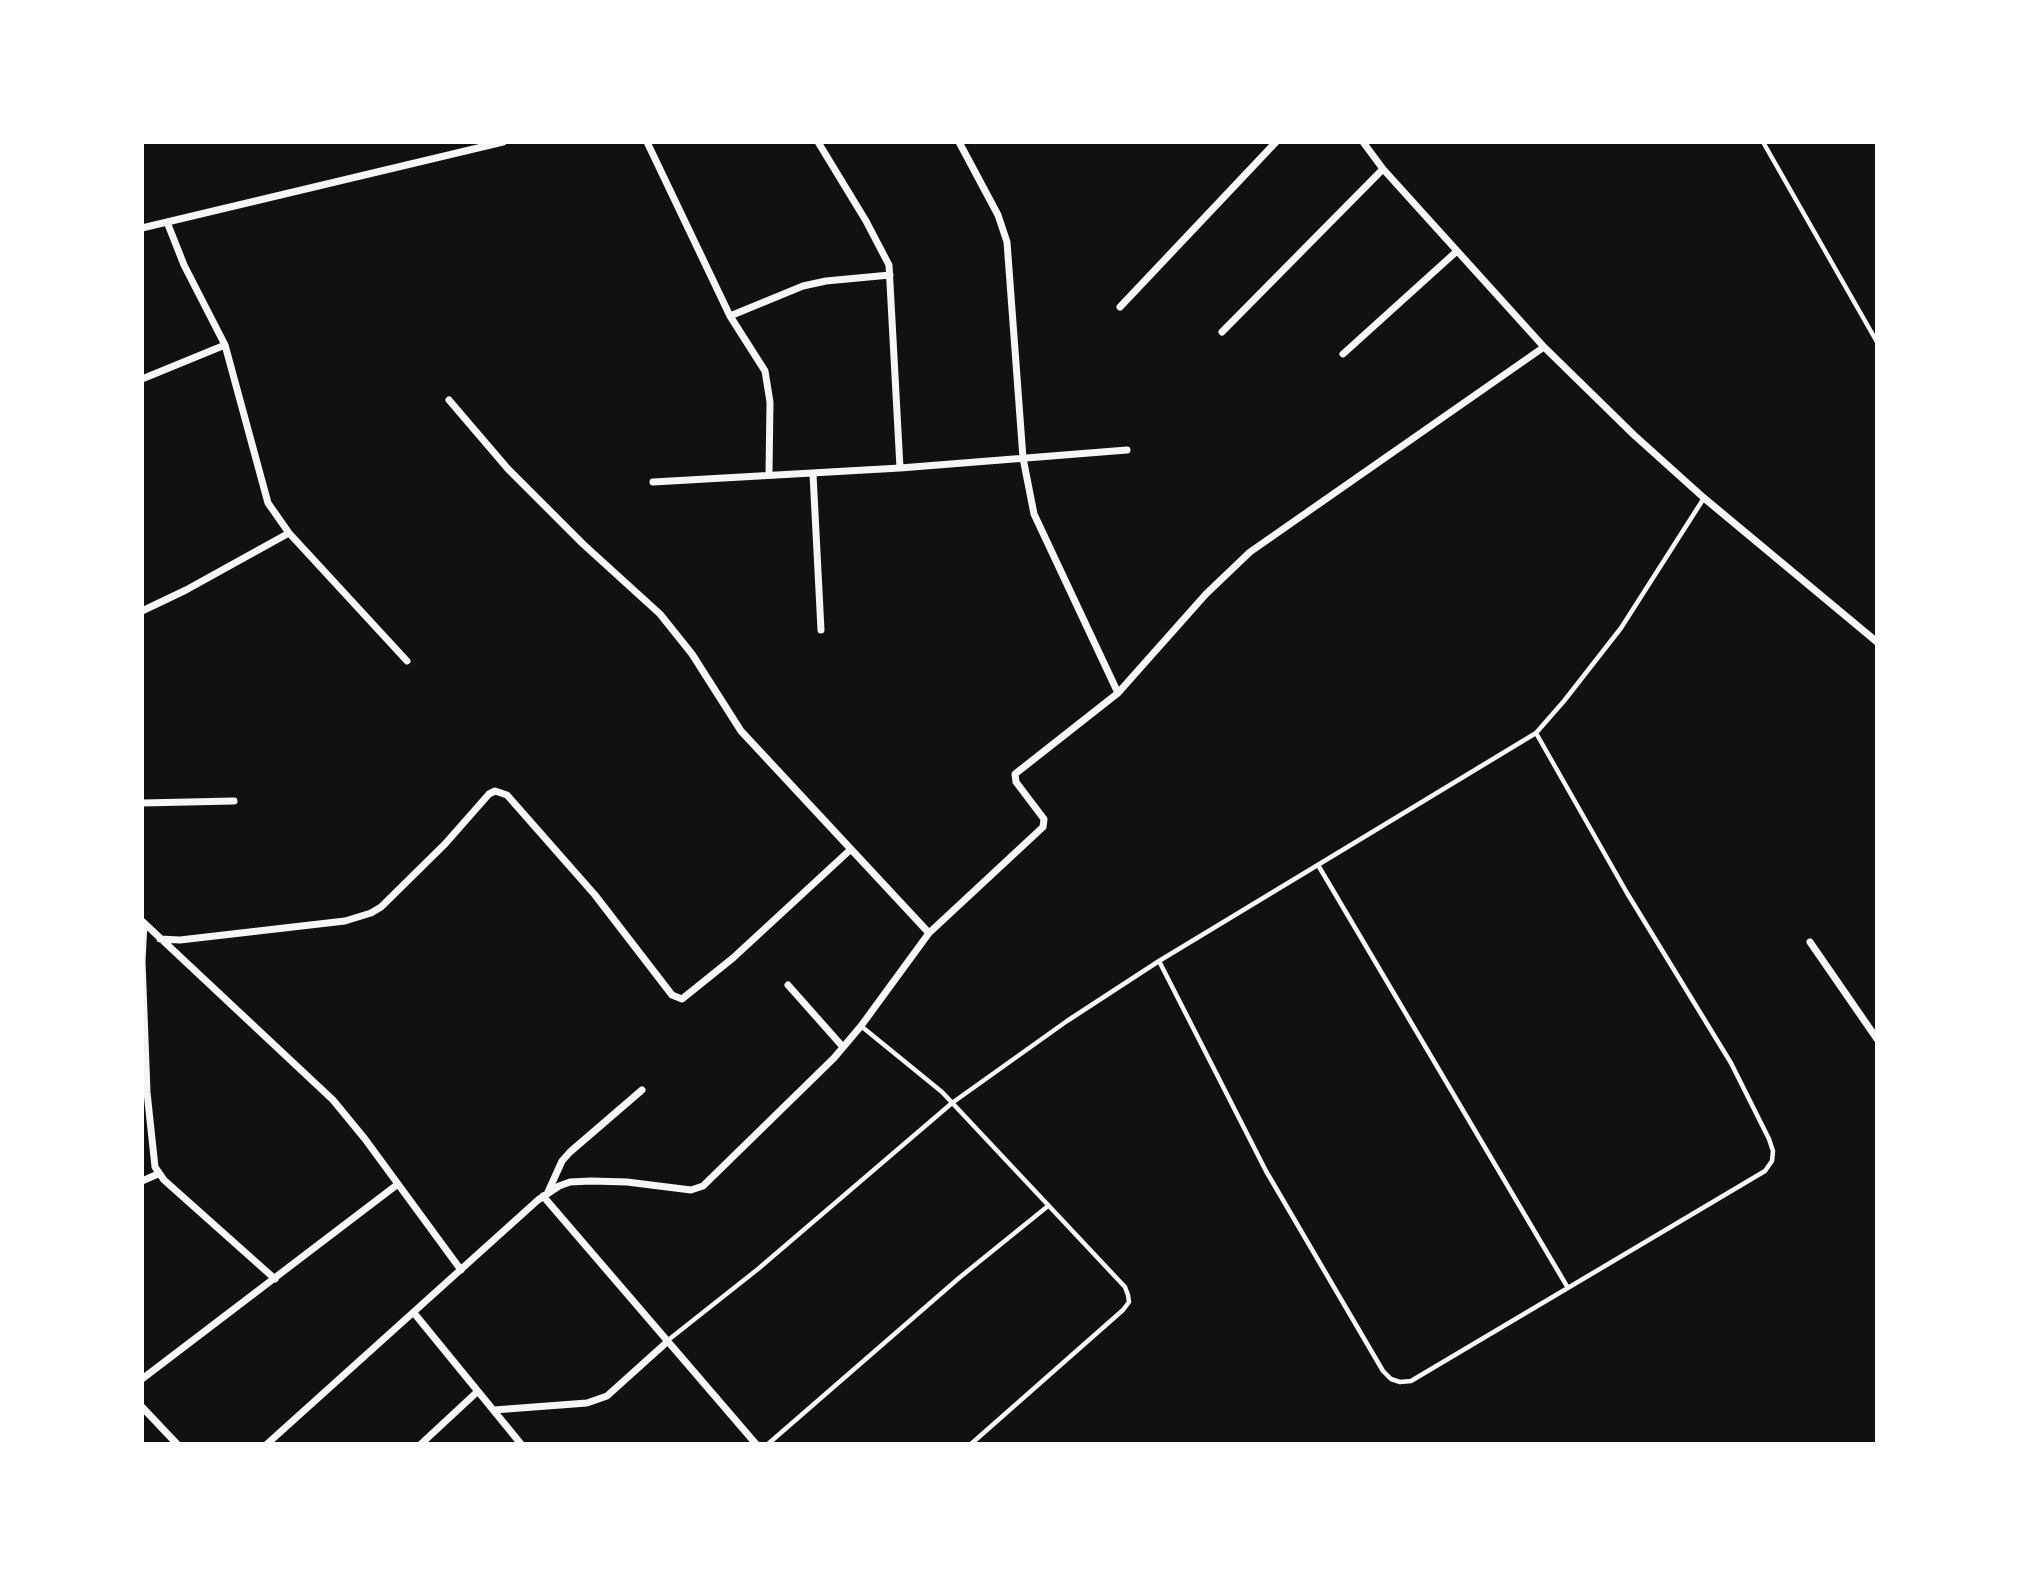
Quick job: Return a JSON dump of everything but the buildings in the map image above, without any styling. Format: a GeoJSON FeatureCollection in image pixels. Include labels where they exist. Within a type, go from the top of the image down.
{"type":"FeatureCollection","features":[{"type":"Feature","properties":{"kind":"street"},"geometry":{"type":"LineString","coordinates":[[142,228],[503,142]]}},
{"type":"Feature","properties":{"kind":"street"},"geometry":{"type":"LineString","coordinates":[[647,142],[730,316],[758,358],[766,379],[770,402],[769,474]]}},
{"type":"Feature","properties":{"kind":"street"},"geometry":{"type":"LineString","coordinates":[[818,142],[889,265],[901,468]]}},
{"type":"Feature","properties":{"kind":"street"},"geometry":{"type":"LineString","coordinates":[[959,142],[998,215],[1007,242],[1023,458],[1034,514],[1118,693]]}},
{"type":"Feature","properties":{"kind":"street"},"geometry":{"type":"LineString","coordinates":[[1120,307],[1276,142]]}},
{"type":"Feature","properties":{"kind":"street"},"geometry":{"type":"LineString","coordinates":[[1363,142],[1383,169],[1544,347],[1634,435],[1704,498],[1877,642]]}},
{"type":"Feature","properties":{"kind":"street"},"geometry":{"type":"LineString","coordinates":[[1222,332],[1383,169]]}},
{"type":"Feature","properties":{"kind":"street"},"geometry":{"type":"LineString","coordinates":[[167,222],[184,265],[225,345],[264,492],[276,516],[407,661]]}},
{"type":"Feature","properties":{"kind":"street"},"geometry":{"type":"LineString","coordinates":[[1343,354],[1457,251]]}},
{"type":"Feature","properties":{"kind":"street"},"geometry":{"type":"LineString","coordinates":[[730,316],[803,286],[890,275]]}},
{"type":"Feature","properties":{"kind":"street"},"geometry":{"type":"LineString","coordinates":[[142,379],[225,345]]}},
{"type":"Feature","properties":{"kind":"street"},"geometry":{"type":"LineString","coordinates":[[267,1444],[545,1194],[570,1182],[627,1182],[691,1190],[703,1185],[844,1047],[929,933],[1045,824],[1016,782],[1015,774],[1118,693],[1206,594],[1250,552],[1544,347]]}},
{"type":"Feature","properties":{"kind":"street"},"geometry":{"type":"LineString","coordinates":[[449,400],[517,479],[660,614],[692,654],[741,731],[929,933]]}},
{"type":"Feature","properties":{"kind":"street"},"geometry":{"type":"LineString","coordinates":[[653,482],[769,474],[813,474],[1127,450]]}},
{"type":"Feature","properties":{"kind":"street"},"geometry":{"type":"LineString","coordinates":[[813,474],[821,630]]}},
{"type":"Feature","properties":{"kind":"street"},"geometry":{"type":"LineString","coordinates":[[142,611],[289,533]]}},
{"type":"Feature","properties":{"kind":"street"},"geometry":{"type":"LineString","coordinates":[[160,939],[180,940],[345,921],[371,913],[381,907],[445,844],[489,794],[495,791],[507,795],[594,895],[672,995],[682,999],[733,958],[850,850]]}},
{"type":"Feature","properties":{"kind":"street"},"geometry":{"type":"LineString","coordinates":[[142,803],[234,801]]}},
{"type":"Feature","properties":{"kind":"street"},"geometry":{"type":"LineString","coordinates":[[143,922],[333,1100],[461,1269]]}},
{"type":"Feature","properties":{"kind":"street"},"geometry":{"type":"LineString","coordinates":[[143,922],[147,1092],[153,1159],[158,1174],[275,1279]]}},
{"type":"Feature","properties":{"kind":"street"},"geometry":{"type":"LineString","coordinates":[[1810,942],[1877,1039]]}},
{"type":"Feature","properties":{"kind":"street"},"geometry":{"type":"LineString","coordinates":[[788,985],[844,1047]]}},
{"type":"Feature","properties":{"kind":"street"},"geometry":{"type":"LineString","coordinates":[[545,1194],[562,1161],[570,1152],[642,1090]]}},
{"type":"Feature","properties":{"kind":"street"},"geometry":{"type":"LineString","coordinates":[[142,1181],[158,1174]]}},
{"type":"Feature","properties":{"kind":"street"},"geometry":{"type":"LineString","coordinates":[[142,1379],[398,1184]]}},
{"type":"Feature","properties":{"kind":"street"},"geometry":{"type":"LineString","coordinates":[[545,1194],[667,1342],[757,1444]]}},
{"type":"Feature","properties":{"kind":"street"},"geometry":{"type":"LineString","coordinates":[[414,1313],[521,1444]]}},
{"type":"Feature","properties":{"kind":"street"},"geometry":{"type":"LineString","coordinates":[[494,1410],[587,1403],[607,1396],[667,1342]]}},
{"type":"Feature","properties":{"kind":"street"},"geometry":{"type":"LineString","coordinates":[[421,1444],[477,1392]]}},
{"type":"Feature","properties":{"kind":"street"},"geometry":{"type":"LineString","coordinates":[[142,1407],[177,1444]]}},
{"type":"Feature","properties":{"kind":"lane"},"geometry":{"type":"LineString","coordinates":[[1763,142],[1877,342]]}},
{"type":"Feature","properties":{"kind":"lane"},"geometry":{"type":"LineString","coordinates":[[667,1342],[758,1269],[952,1103],[1067,1021],[1159,961],[1536,733],[1621,628],[1704,498]]}},
{"type":"Feature","properties":{"kind":"lane"},"geometry":{"type":"LineString","coordinates":[[1159,961],[1266,1171],[1383,1371],[1391,1379],[1411,1381],[1765,1171],[1772,1161],[1773,1151],[1731,1063],[1627,893],[1536,733]]}},
{"type":"Feature","properties":{"kind":"lane"},"geometry":{"type":"LineString","coordinates":[[1318,865],[1568,1288]]}},
{"type":"Feature","properties":{"kind":"lane"},"geometry":{"type":"LineString","coordinates":[[861,1026],[928,1079],[952,1103],[1125,1287],[1129,1302],[971,1444]]}},
{"type":"Feature","properties":{"kind":"lane"},"geometry":{"type":"LineString","coordinates":[[768,1444],[959,1278],[1048,1206]]}}]}
